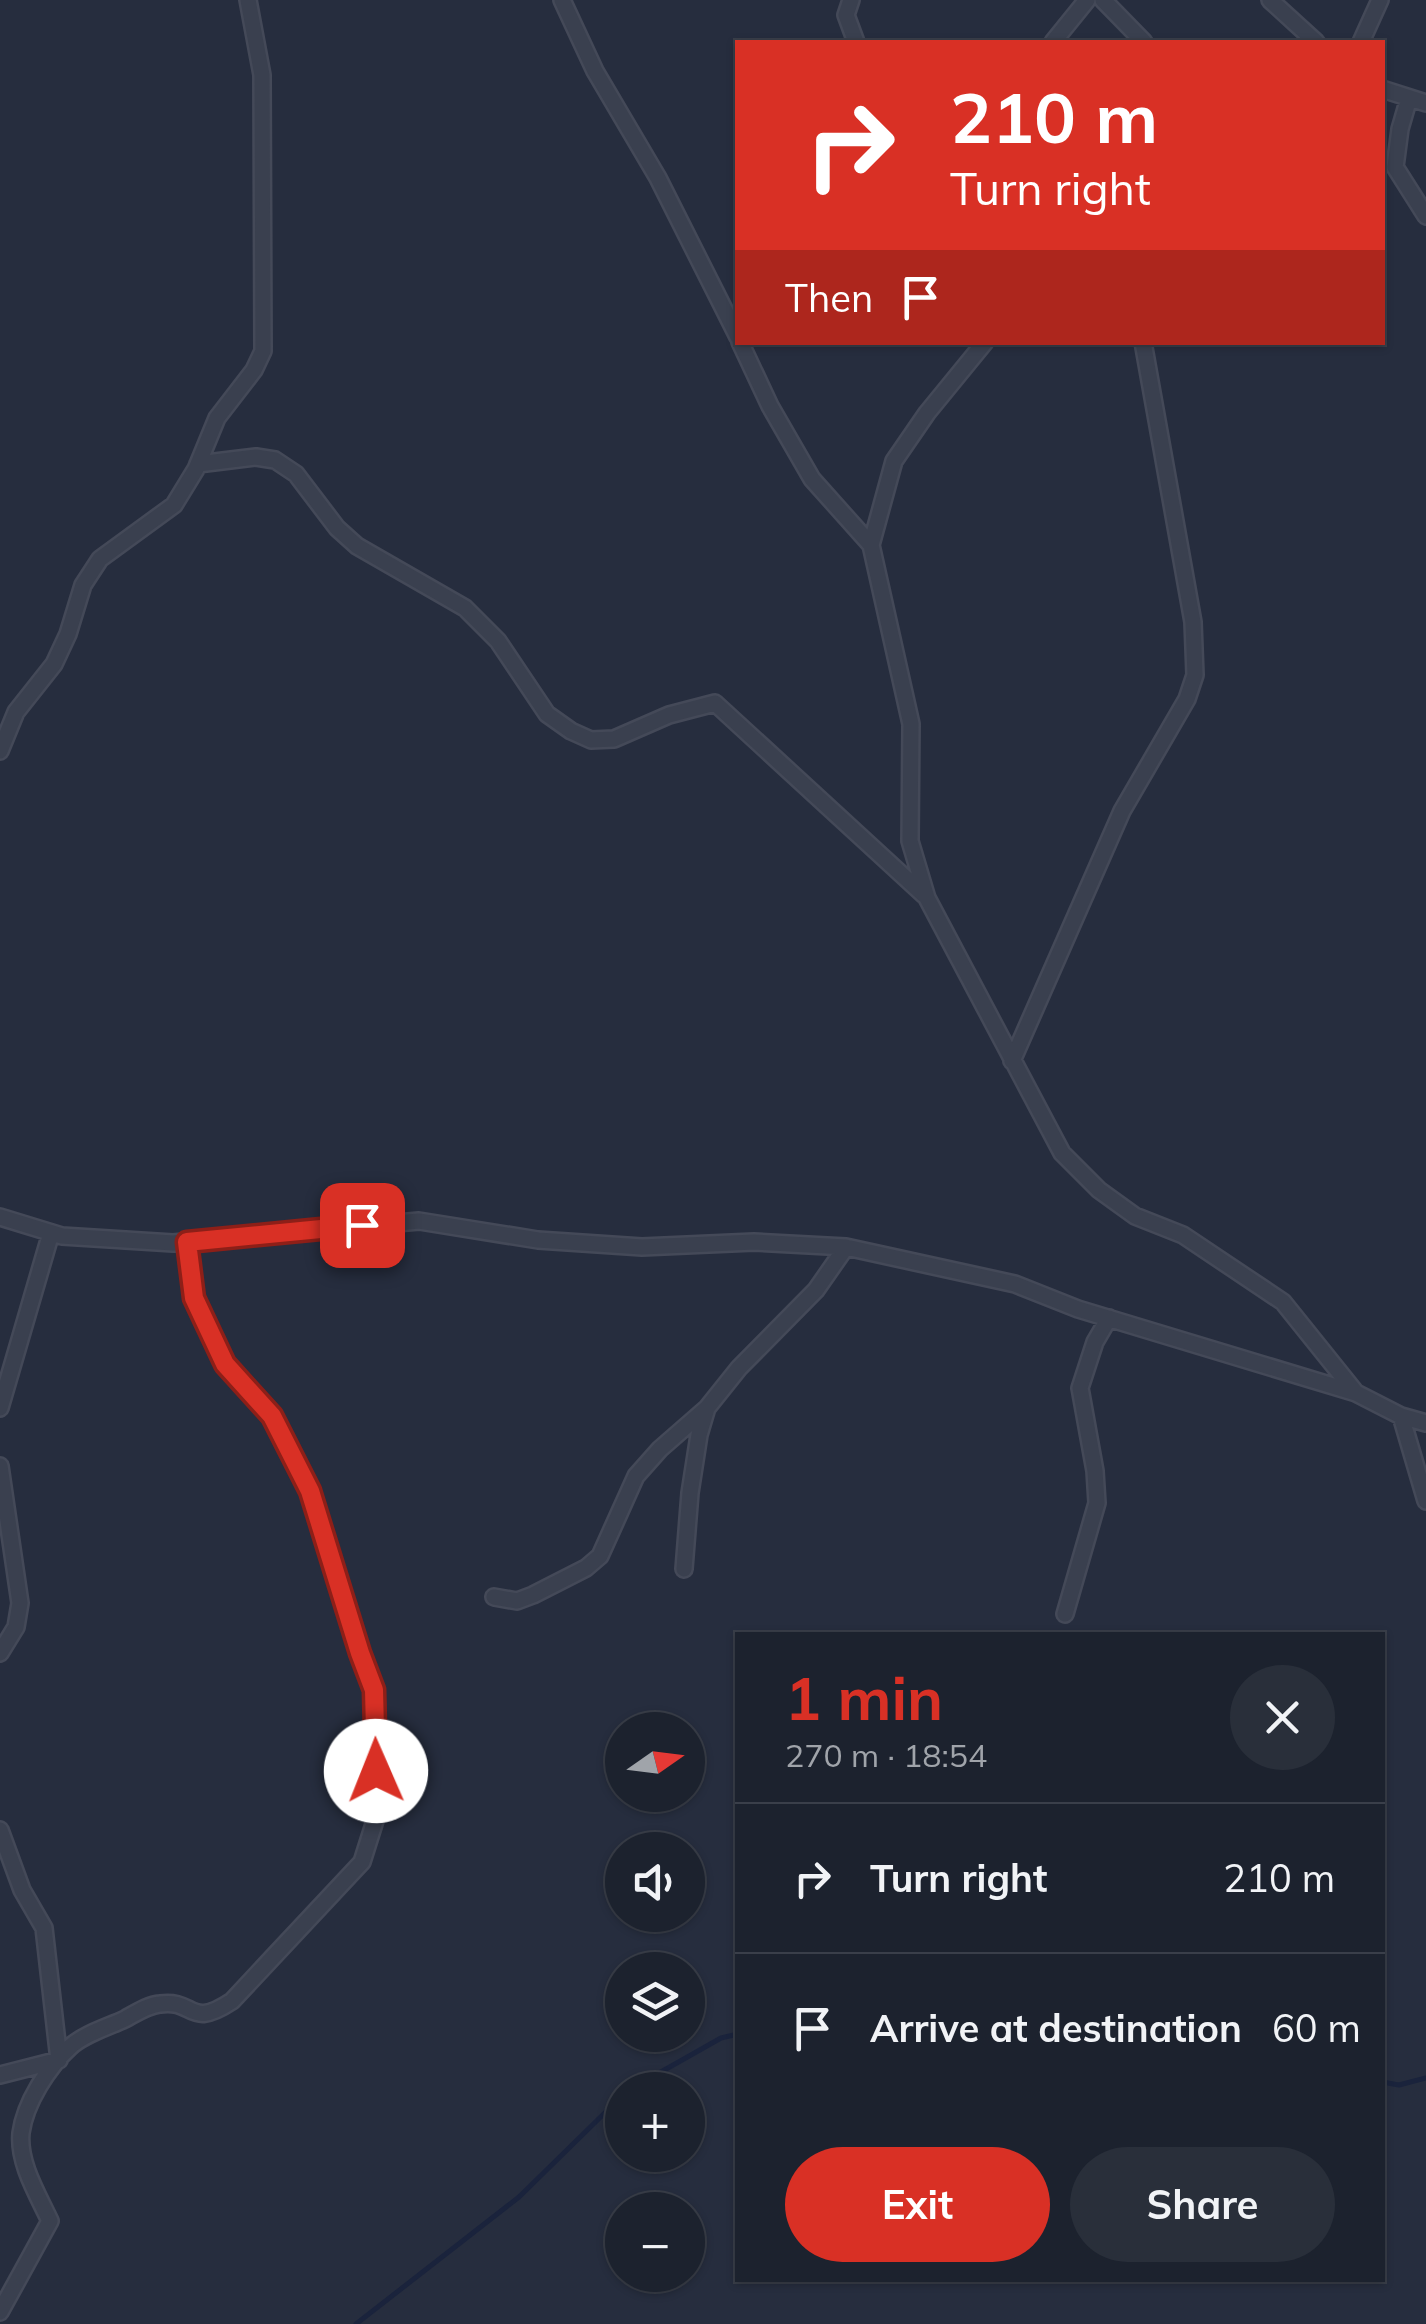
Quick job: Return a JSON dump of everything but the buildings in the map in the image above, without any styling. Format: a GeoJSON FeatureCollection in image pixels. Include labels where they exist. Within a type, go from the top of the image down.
{"type":"FeatureCollection","features":[{"type":"Feature","properties":{"kind":"street"},"geometry":{"type":"LineString","coordinates":[[0,752],[16,712],[54,664],[83,585],[100,559],[174,506],[198,464],[217,418],[254,370],[263,351],[262,75],[248,0]]}},
{"type":"Feature","properties":{"kind":"street"},"geometry":{"type":"LineString","coordinates":[[562,0],[595,71],[658,178],[735,332]]}},
{"type":"Feature","properties":{"kind":"street"},"geometry":{"type":"LineString","coordinates":[[851,0],[846,14],[855,40]]}},
{"type":"Feature","properties":{"kind":"street"},"geometry":{"type":"LineString","coordinates":[[1055,40],[1087,0]]}},
{"type":"Feature","properties":{"kind":"street"},"geometry":{"type":"LineString","coordinates":[[1103,0],[1142,40]]}},
{"type":"Feature","properties":{"kind":"street"},"geometry":{"type":"LineString","coordinates":[[1270,0],[1314,40]]}},
{"type":"Feature","properties":{"kind":"street"},"geometry":{"type":"LineString","coordinates":[[1362,40],[1380,0]]}},
{"type":"Feature","properties":{"kind":"street"},"geometry":{"type":"LineString","coordinates":[[1385,90],[1426,104]]}},
{"type":"Feature","properties":{"kind":"street"},"geometry":{"type":"LineString","coordinates":[[1410,98],[1400,129],[1395,167],[1426,216]]}},
{"type":"Feature","properties":{"kind":"street"},"geometry":{"type":"LineString","coordinates":[[741,345],[770,406],[812,479],[871,545]]}},
{"type":"Feature","properties":{"kind":"street"},"geometry":{"type":"LineString","coordinates":[[981,345],[894,461],[871,545],[910,724],[910,840],[927,898],[1062,1153],[1099,1190],[1135,1216],[1183,1236],[1282,1302],[1356,1392]]}},
{"type":"Feature","properties":{"kind":"street"},"geometry":{"type":"LineString","coordinates":[[1012,1062],[1122,810],[1188,699],[1195,675],[1194,622],[1143,345]]}},
{"type":"Feature","properties":{"kind":"street"},"geometry":{"type":"LineString","coordinates":[[198,464],[256,457],[275,460],[296,474],[337,528],[357,546],[464,608],[498,641],[547,714],[571,731],[591,740],[614,739],[669,714],[715,703],[927,898]]}},
{"type":"Feature","properties":{"kind":"street"},"geometry":{"type":"LineString","coordinates":[[0,1217],[51,1233],[111,1241],[187,1242],[419,1221],[538,1240],[642,1247],[754,1242],[846,1247],[1015,1284],[1108,1318],[1356,1392],[1401,1416],[1426,1424]]}},
{"type":"Feature","properties":{"kind":"street"},"geometry":{"type":"LineString","coordinates":[[1,1399],[51,1233]]}},
{"type":"Feature","properties":{"kind":"street"},"geometry":{"type":"LineString","coordinates":[[0,2312],[50,2221],[32,2184],[21,2135],[36,2092],[58,2060],[72,2045],[151,2006],[175,2004],[195,2014],[212,2014],[232,2001],[362,1862],[379,1808],[374,1690],[322,1526],[310,1491],[272,1416],[225,1364],[194,1298],[187,1242]]}},
{"type":"Feature","properties":{"kind":"street"},"geometry":{"type":"LineString","coordinates":[[494,1597],[517,1601],[533,1595],[586,1568],[600,1556],[636,1476],[706,1408],[739,1368],[816,1290],[846,1247]]}},
{"type":"Feature","properties":{"kind":"street"},"geometry":{"type":"LineString","coordinates":[[1066,1614],[1097,1504],[1080,1388],[1095,1342],[1108,1318]]}},
{"type":"Feature","properties":{"kind":"street"},"geometry":{"type":"LineString","coordinates":[[684,1569],[690,1493],[706,1408]]}},
{"type":"Feature","properties":{"kind":"street"},"geometry":{"type":"LineString","coordinates":[[1401,1416],[1426,1501]]}},
{"type":"Feature","properties":{"kind":"street"},"geometry":{"type":"LineString","coordinates":[[0,1466],[20,1603],[16,1628],[0,1653]]}},
{"type":"Feature","properties":{"kind":"street"},"geometry":{"type":"LineString","coordinates":[[0,1830],[22,1890],[44,1928],[58,2060]]}},
{"type":"Feature","properties":{"kind":"street"},"geometry":{"type":"LineString","coordinates":[[0,2075],[58,2060]]}},
{"type":"Feature","properties":{"kind":"waterway"},"geometry":{"type":"LineString","coordinates":[[661,2072],[721,2038],[735,2035]]}},
{"type":"Feature","properties":{"kind":"waterway"},"geometry":{"type":"LineString","coordinates":[[1385,2083],[1399,2085],[1426,2078]]}},
{"type":"Feature","properties":{"kind":"waterway"},"geometry":{"type":"LineString","coordinates":[[356,2324],[519,2197],[605,2113]]}},
{"type":"Feature","properties":{"kind":"route"},"geometry":{"type":"LineString","coordinates":[[362,1225],[187,1242],[194,1298],[225,1364],[272,1416],[310,1491],[374,1690],[376,1771]]}}]}
